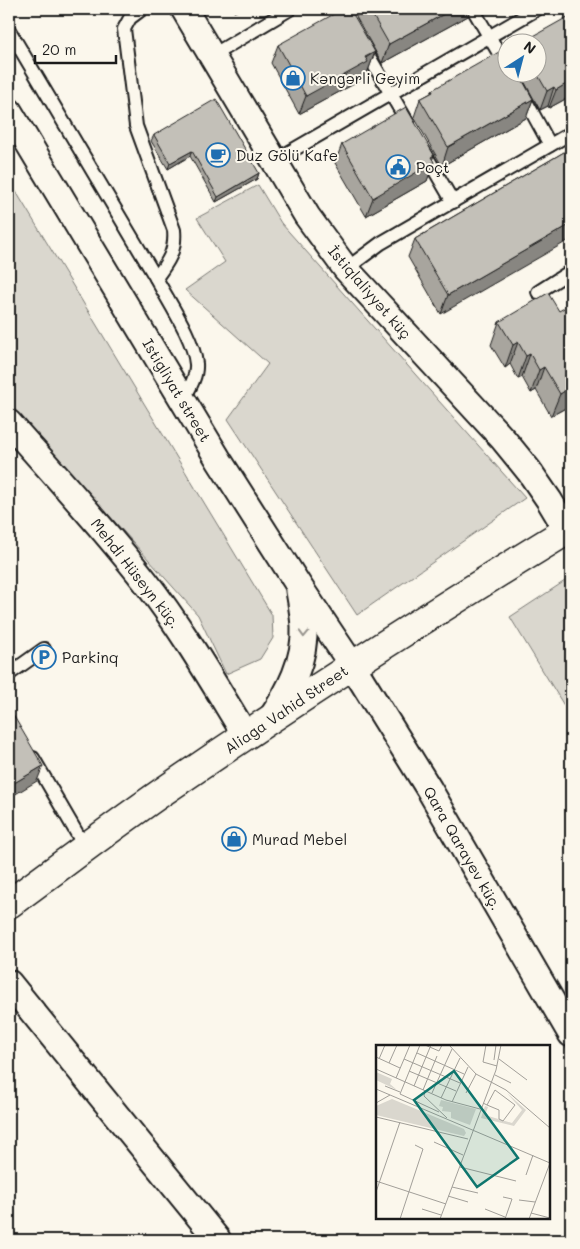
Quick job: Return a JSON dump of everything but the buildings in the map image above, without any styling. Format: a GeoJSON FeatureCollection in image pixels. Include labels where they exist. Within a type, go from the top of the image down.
{"type":"FeatureCollection","features":[{"type":"Feature","properties":{"kind":"main road","name":"Aliaga Vahid Street"},"geometry":{"type":"LineString","coordinates":[[9,904],[172,785],[269,720],[352,665],[569,529]]}},
{"type":"Feature","properties":{"kind":"street","name":"İstiqlaliyyət küç"},"geometry":{"type":"LineString","coordinates":[[184,9],[308,216],[346,269],[503,440],[529,471],[569,529]]}},
{"type":"Feature","properties":{"kind":"street","name":"Istigliyat street"},"geometry":{"type":"LineString","coordinates":[[9,111],[183,400],[299,586],[352,665]]}},
{"type":"Feature","properties":{"kind":"street","name":"Mehdi Hüseyn küç."},"geometry":{"type":"LineString","coordinates":[[9,423],[87,510],[145,581],[181,631],[246,736]]}},
{"type":"Feature","properties":{"kind":"street"},"geometry":{"type":"LineString","coordinates":[[269,720],[286,697],[295,677],[304,643],[299,586]]}},
{"type":"Feature","properties":{"kind":"street","name":"Qara Qarayev küç."},"geometry":{"type":"LineString","coordinates":[[352,665],[429,789],[571,1034]]}},
{"type":"Feature","properties":{"kind":"street"},"geometry":{"type":"LineString","coordinates":[[9,983],[218,1240]]}},
{"type":"Feature","properties":{"kind":"lane"},"geometry":{"type":"LineString","coordinates":[[142,9],[130,18],[124,28],[136,126],[174,230],[175,243],[166,264],[156,278]]}},
{"type":"Feature","properties":{"kind":"lane"},"geometry":{"type":"LineString","coordinates":[[213,55],[290,9]]}},
{"type":"Feature","properties":{"kind":"lane"},"geometry":{"type":"LineString","coordinates":[[473,9],[498,52]]}},
{"type":"Feature","properties":{"kind":"lane"},"geometry":{"type":"LineString","coordinates":[[274,161],[390,92],[537,9]]}},
{"type":"Feature","properties":{"kind":"lane"},"geometry":{"type":"LineString","coordinates":[[9,30],[156,278],[190,342],[196,364],[195,378],[183,400]]}},
{"type":"Feature","properties":{"kind":"lane"},"geometry":{"type":"LineString","coordinates":[[356,34],[453,202]]}},
{"type":"Feature","properties":{"kind":"lane"},"geometry":{"type":"LineString","coordinates":[[515,82],[550,145]]}},
{"type":"Feature","properties":{"kind":"lane"},"geometry":{"type":"LineString","coordinates":[[346,269],[381,243],[571,133]]}},
{"type":"Feature","properties":{"kind":"lane"},"geometry":{"type":"LineString","coordinates":[[538,292],[571,271]]}},
{"type":"Feature","properties":{"kind":"lane"},"geometry":{"type":"LineString","coordinates":[[9,674],[44,649]]}},
{"type":"Feature","properties":{"kind":"lane"},"geometry":{"type":"LineString","coordinates":[[29,751],[86,848]]}},
{"type":"Feature","properties":{"kind":"shaded area"},"geometry":{"type":"Polygon","coordinates":[[[9,180],[272,615],[273,638],[260,659],[226,674],[198,615],[9,403],[9,180]]]}},
{"type":"Feature","properties":{"kind":"shaded area"},"geometry":{"type":"Polygon","coordinates":[[[258,185],[281,223],[525,498],[357,615],[228,419],[268,364],[185,290],[225,262],[197,218],[258,185]]]}},
{"type":"Feature","properties":{"kind":"shaded area"},"geometry":{"type":"Polygon","coordinates":[[[571,577],[571,620],[567,623],[571,629],[571,717],[510,617],[571,577]]]}},
{"type":"Feature","properties":{"kind":"place","name":"Kəngərli Geyim"},"geometry":{"type":"Point","coordinates":[293,78]}},
{"type":"Feature","properties":{"kind":"place","name":"Duz Gölü Kafe"},"geometry":{"type":"Point","coordinates":[218,155]}},
{"type":"Feature","properties":{"kind":"place","name":"Poçt"},"geometry":{"type":"Point","coordinates":[398,167]}},
{"type":"Feature","properties":{"kind":"place","name":"Parkinq"},"geometry":{"type":"Point","coordinates":[44,657]}},
{"type":"Feature","properties":{"kind":"place","name":"Murad Mebel"},"geometry":{"type":"Point","coordinates":[234,839]}}]}
